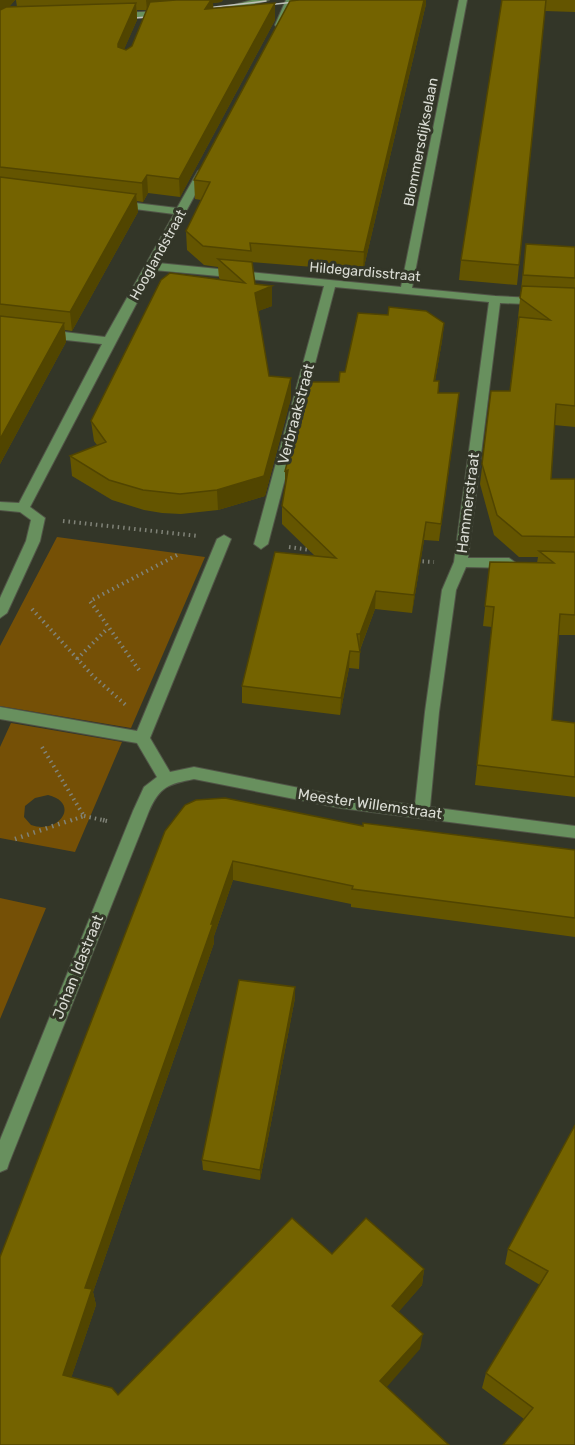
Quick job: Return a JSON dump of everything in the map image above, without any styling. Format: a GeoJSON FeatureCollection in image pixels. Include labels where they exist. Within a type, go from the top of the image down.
{"type":"FeatureCollection","features":[{"type":"Feature","properties":{"kind":"street"},"geometry":{"type":"LineString","coordinates":[[213,9],[241,6],[265,0]]}},
{"type":"Feature","properties":{"kind":"street"},"geometry":{"type":"LineString","coordinates":[[276,32],[290,0]]}},
{"type":"Feature","properties":{"kind":"street","name":"Blommersdijkselaan"},"geometry":{"type":"LineString","coordinates":[[406,290],[463,0]]}},
{"type":"Feature","properties":{"kind":"street"},"geometry":{"type":"LineString","coordinates":[[106,17],[170,13]]}},
{"type":"Feature","properties":{"kind":"street"},"geometry":{"type":"LineString","coordinates":[[143,27],[147,15]]}},
{"type":"Feature","properties":{"kind":"street","name":"Hooglandstraat"},"geometry":{"type":"LineString","coordinates":[[23,508],[110,341],[210,159]]}},
{"type":"Feature","properties":{"kind":"street"},"geometry":{"type":"LineString","coordinates":[[102,202],[182,212]]}},
{"type":"Feature","properties":{"kind":"street","name":"Hildegardisstraat"},"geometry":{"type":"LineString","coordinates":[[152,266],[495,299],[575,303]]}},
{"type":"Feature","properties":{"kind":"street","name":"Verbraakstraat"},"geometry":{"type":"LineString","coordinates":[[261,544],[330,284]]}},
{"type":"Feature","properties":{"kind":"street","name":"Hammerstraat"},"geometry":{"type":"LineString","coordinates":[[422,812],[432,712],[449,590],[461,562],[495,299]]}},
{"type":"Feature","properties":{"kind":"street"},"geometry":{"type":"LineString","coordinates":[[33,332],[110,341]]}},
{"type":"Feature","properties":{"kind":"street"},"geometry":{"type":"LineString","coordinates":[[0,506],[23,508],[38,518],[33,541],[0,613]]}},
{"type":"Feature","properties":{"kind":"street"},"geometry":{"type":"LineString","coordinates":[[166,778],[145,731],[224,539]]}},
{"type":"Feature","properties":{"kind":"street"},"geometry":{"type":"LineString","coordinates":[[461,562],[518,564]]}},
{"type":"Feature","properties":{"kind":"street"},"geometry":{"type":"LineString","coordinates":[[0,713],[24,718],[145,731]]}},
{"type":"Feature","properties":{"kind":"street","name":"Meester Willemstraat"},"geometry":{"type":"LineString","coordinates":[[166,778],[194,774],[340,802],[575,832]]}},
{"type":"Feature","properties":{"kind":"street","name":"Johan Idastraat"},"geometry":{"type":"LineString","coordinates":[[0,1163],[141,811],[150,791],[166,778]]}},
{"type":"Feature","properties":{"kind":"path"},"geometry":{"type":"LineString","coordinates":[[160,693],[140,671],[90,601],[179,554]]}},
{"type":"Feature","properties":{"kind":"path"},"geometry":{"type":"LineString","coordinates":[[30,607],[145,731]]}},
{"type":"Feature","properties":{"kind":"path"},"geometry":{"type":"LineString","coordinates":[[76,659],[108,628]]}},
{"type":"Feature","properties":{"kind":"path"},"geometry":{"type":"LineString","coordinates":[[15,839],[84,816],[24,718]]}},
{"type":"Feature","properties":{"kind":"shaded area"},"geometry":{"type":"Polygon","coordinates":[[[57,537],[205,557],[131,728],[0,706],[0,646],[57,537]]]}},
{"type":"Feature","properties":{"kind":"shaded area"},"geometry":{"type":"Polygon","coordinates":[[[11,723],[122,742],[75,852],[0,838],[0,747],[11,723]],[[48,795],[35,798],[25,806],[24,817],[31,825],[50,826],[62,817],[65,811],[58,799],[48,795]]]}},
{"type":"Feature","properties":{"kind":"shaded area"},"geometry":{"type":"Polygon","coordinates":[[[0,898],[46,908],[0,1019],[0,898]]]}},
{"type":"Feature","properties":{"kind":"building"},"geometry":{"type":"Polygon","coordinates":[[[211,0],[205,9],[275,3],[179,179],[147,175],[142,183],[0,167],[0,10],[6,7],[136,3],[118,44],[118,47],[126,50],[132,46],[150,2],[211,0]]]}},
{"type":"Feature","properties":{"kind":"building"},"geometry":{"type":"Polygon","coordinates":[[[424,0],[364,252],[250,243],[251,251],[203,246],[186,231],[210,182],[194,180],[290,1],[424,0]]]}},
{"type":"Feature","properties":{"kind":"building"},"geometry":{"type":"Polygon","coordinates":[[[502,0],[546,0],[519,265],[461,260],[502,0]]]}},
{"type":"Feature","properties":{"kind":"building"},"geometry":{"type":"Polygon","coordinates":[[[0,177],[136,194],[70,312],[0,304],[0,177]]]}},
{"type":"Feature","properties":{"kind":"building"},"geometry":{"type":"Polygon","coordinates":[[[526,244],[575,247],[575,278],[523,275],[526,244]]]}},
{"type":"Feature","properties":{"kind":"building"},"geometry":{"type":"Polygon","coordinates":[[[218,259],[252,262],[255,284],[272,286],[255,293],[269,376],[291,378],[264,476],[217,490],[180,494],[143,490],[109,480],[70,456],[106,442],[91,421],[161,280],[170,273],[245,283],[218,259]]]}},
{"type":"Feature","properties":{"kind":"building"},"geometry":{"type":"Polygon","coordinates":[[[522,286],[575,288],[575,406],[556,404],[551,479],[575,479],[575,537],[522,536],[497,515],[482,464],[491,391],[510,391],[519,317],[550,320],[520,298],[522,286]]]}},
{"type":"Feature","properties":{"kind":"building"},"geometry":{"type":"Polygon","coordinates":[[[389,307],[426,311],[444,323],[434,381],[439,381],[438,393],[459,393],[441,524],[426,522],[414,595],[376,591],[360,634],[357,634],[360,652],[350,651],[341,698],[242,686],[275,552],[336,558],[282,506],[288,470],[285,471],[308,382],[339,382],[340,372],[345,372],[358,313],[388,315],[389,307]]]}},
{"type":"Feature","properties":{"kind":"building"},"geometry":{"type":"Polygon","coordinates":[[[0,316],[64,323],[0,439],[0,316]]]}},
{"type":"Feature","properties":{"kind":"building"},"geometry":{"type":"Polygon","coordinates":[[[539,551],[575,552],[575,615],[560,614],[552,720],[575,723],[575,777],[477,765],[494,607],[485,606],[490,562],[554,563],[539,551]]]}},
{"type":"Feature","properties":{"kind":"building"},"geometry":{"type":"Polygon","coordinates":[[[225,798],[363,826],[363,823],[575,850],[575,918],[352,889],[353,886],[233,861],[85,1288],[92,1289],[63,1375],[112,1388],[118,1395],[292,1218],[332,1254],[366,1218],[424,1269],[392,1306],[423,1334],[380,1381],[449,1445],[0,1445],[0,1257],[165,831],[185,805],[196,800],[225,798]]]}},
{"type":"Feature","properties":{"kind":"building"},"geometry":{"type":"Polygon","coordinates":[[[239,980],[295,987],[260,1170],[202,1160],[239,980]]]}},
{"type":"Feature","properties":{"kind":"building"},"geometry":{"type":"Polygon","coordinates":[[[575,1125],[575,1445],[503,1445],[533,1408],[486,1373],[548,1271],[508,1249],[575,1125]]]}},
{"type":"Feature","properties":{"kind":"tram line"},"geometry":{"type":"LineString","coordinates":[[257,6],[314,0]]}},
{"type":"Feature","properties":{"kind":"tram line"},"geometry":{"type":"LineString","coordinates":[[197,9],[266,1]]}},
{"type":"Feature","properties":{"kind":"tram line"},"geometry":{"type":"LineString","coordinates":[[120,19],[162,16]]}}]}
